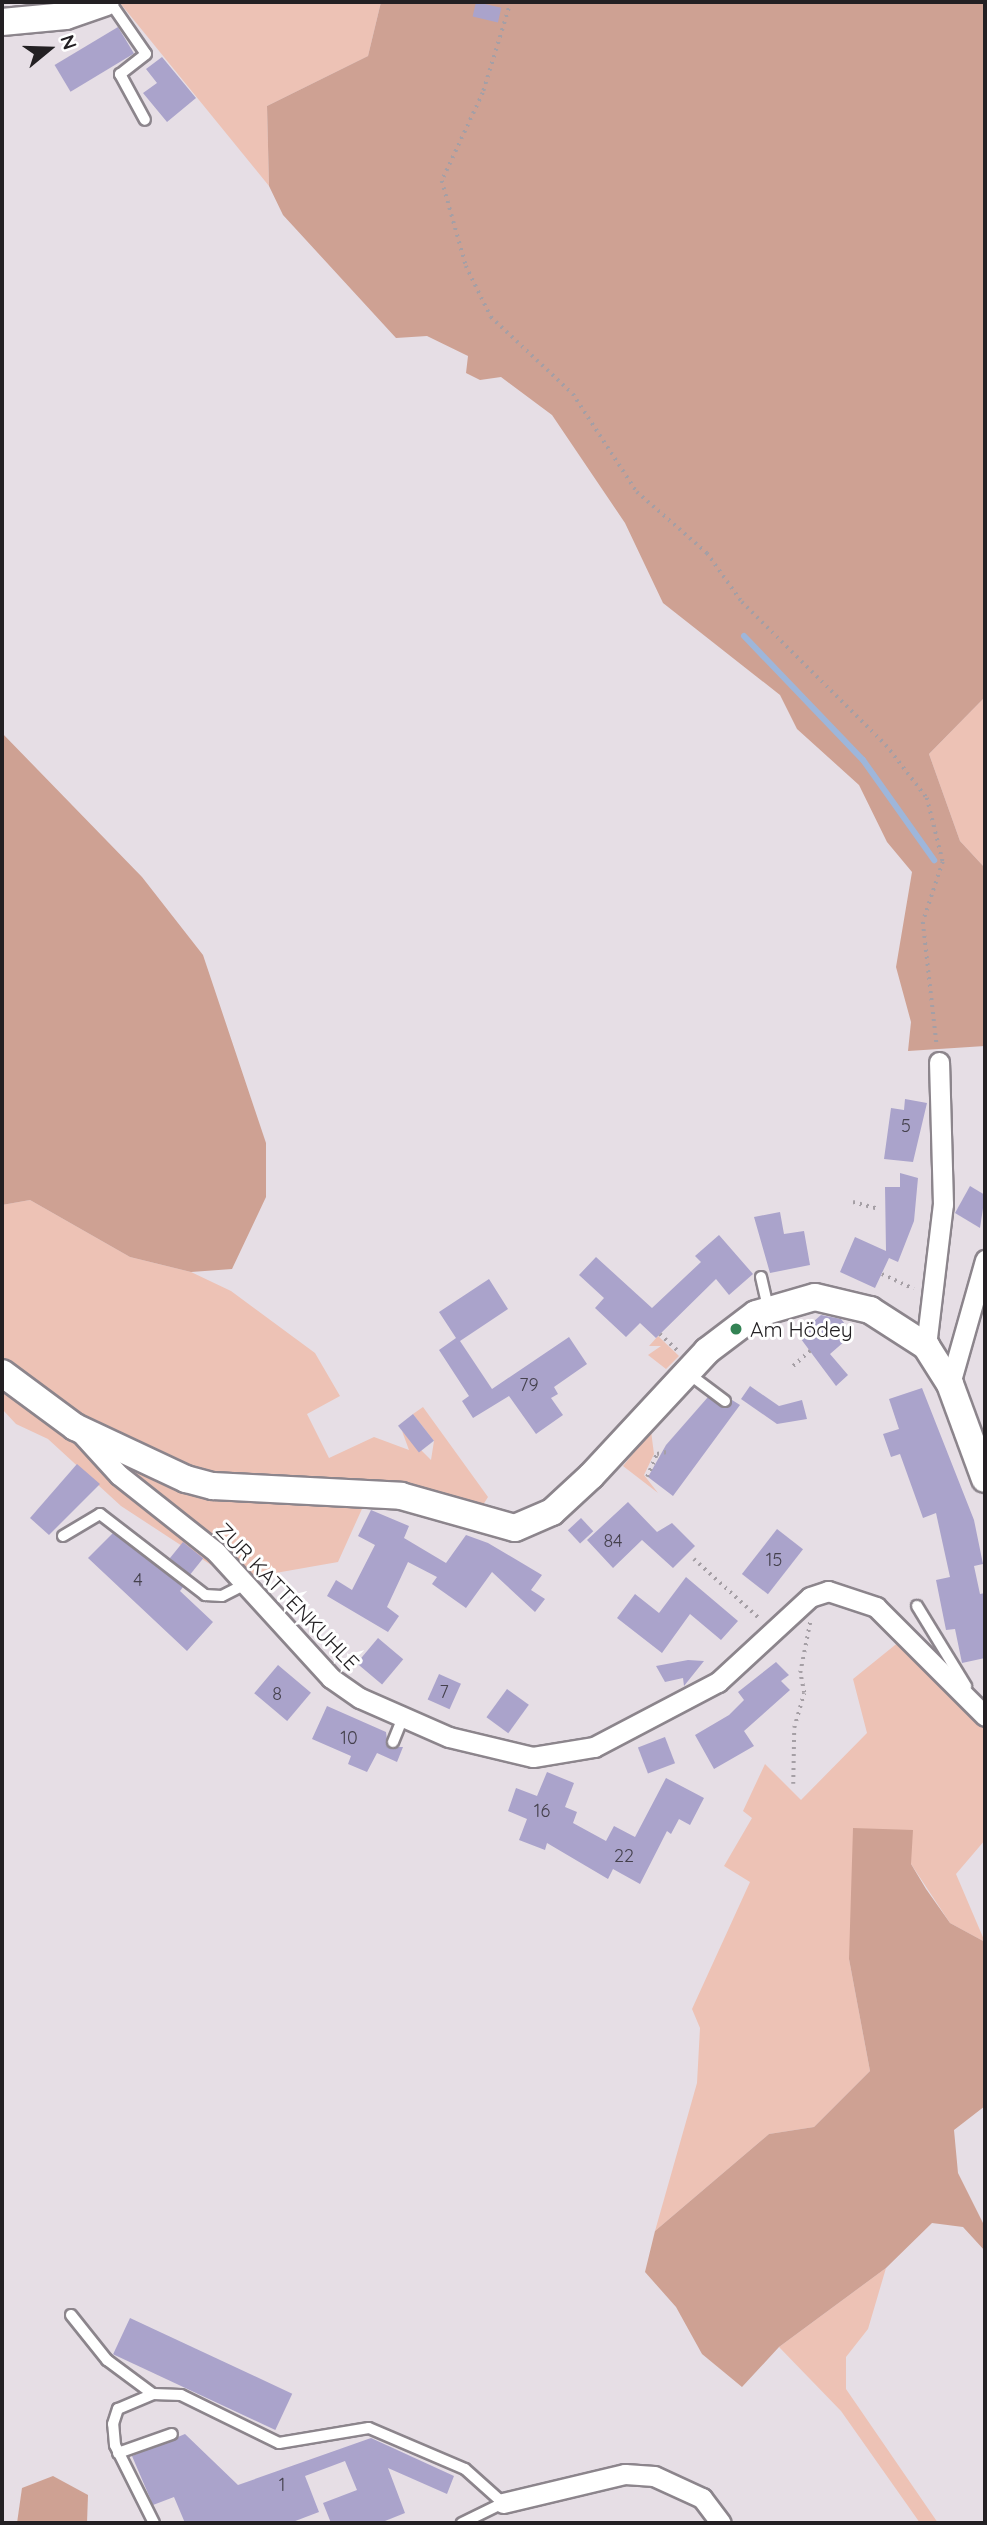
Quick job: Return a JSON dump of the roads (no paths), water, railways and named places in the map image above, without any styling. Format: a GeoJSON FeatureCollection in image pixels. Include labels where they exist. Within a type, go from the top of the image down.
{"type":"FeatureCollection","features":[{"type":"Feature","properties":{"kind":"street"},"geometry":{"type":"LineString","coordinates":[[2,22],[66,16],[108,2]]}},
{"type":"Feature","properties":{"kind":"street"},"geometry":{"type":"LineString","coordinates":[[926,1346],[943,1204],[939,1062]]}},
{"type":"Feature","properties":{"kind":"street"},"geometry":{"type":"LineString","coordinates":[[950,1384],[985,1259]]}},
{"type":"Feature","properties":{"kind":"street"},"geometry":{"type":"LineString","coordinates":[[2,1373],[75,1427],[213,1486],[401,1496],[515,1528],[552,1512],[592,1476],[685,1371],[768,1309],[799,1298],[841,1301],[895,1323],[926,1346],[950,1384],[985,1479]]}},
{"type":"Feature","properties":{"kind":"street","name":"ZUR KATTENKUHLE"},"geometry":{"type":"LineString","coordinates":[[75,1427],[118,1475],[248,1583],[331,1678],[403,1717],[508,1754],[574,1754],[688,1702],[774,1632],[810,1597],[828,1591],[857,1596],[983,1714]]}},
{"type":"Feature","properties":{"kind":"street"},"geometry":{"type":"LineString","coordinates":[[503,2503],[625,2474],[654,2476],[702,2498],[721,2523]]}},
{"type":"Feature","properties":{"kind":"lane"},"geometry":{"type":"LineString","coordinates":[[108,2],[146,54],[120,74],[145,120]]}},
{"type":"Feature","properties":{"kind":"lane"},"geometry":{"type":"LineString","coordinates":[[761,1277],[768,1309]]}},
{"type":"Feature","properties":{"kind":"lane"},"geometry":{"type":"LineString","coordinates":[[685,1371],[725,1401]]}},
{"type":"Feature","properties":{"kind":"lane"},"geometry":{"type":"LineString","coordinates":[[63,1536],[100,1514],[205,1595],[222,1596],[248,1583]]}},
{"type":"Feature","properties":{"kind":"lane"},"geometry":{"type":"LineString","coordinates":[[917,1606],[983,1714]]}},
{"type":"Feature","properties":{"kind":"lane"},"geometry":{"type":"LineString","coordinates":[[393,1742],[403,1717]]}},
{"type":"Feature","properties":{"kind":"lane"},"geometry":{"type":"LineString","coordinates":[[71,2315],[107,2360],[153,2394]]}},
{"type":"Feature","properties":{"kind":"lane"},"geometry":{"type":"LineString","coordinates":[[155,2523],[118,2453],[113,2424],[118,2409],[153,2394],[181,2395],[279,2442],[369,2428],[465,2469],[503,2503],[462,2523]]}},
{"type":"Feature","properties":{"kind":"lane"},"geometry":{"type":"LineString","coordinates":[[118,2453],[172,2434]]}},
{"type":"Feature","properties":{"kind":"waterway"},"geometry":{"type":"LineString","coordinates":[[744,636],[863,760],[934,860]]}},
{"type":"Feature","properties":{"kind":"place","name":"Am Hödey"},"geometry":{"type":"Point","coordinates":[736,1329]}}]}
